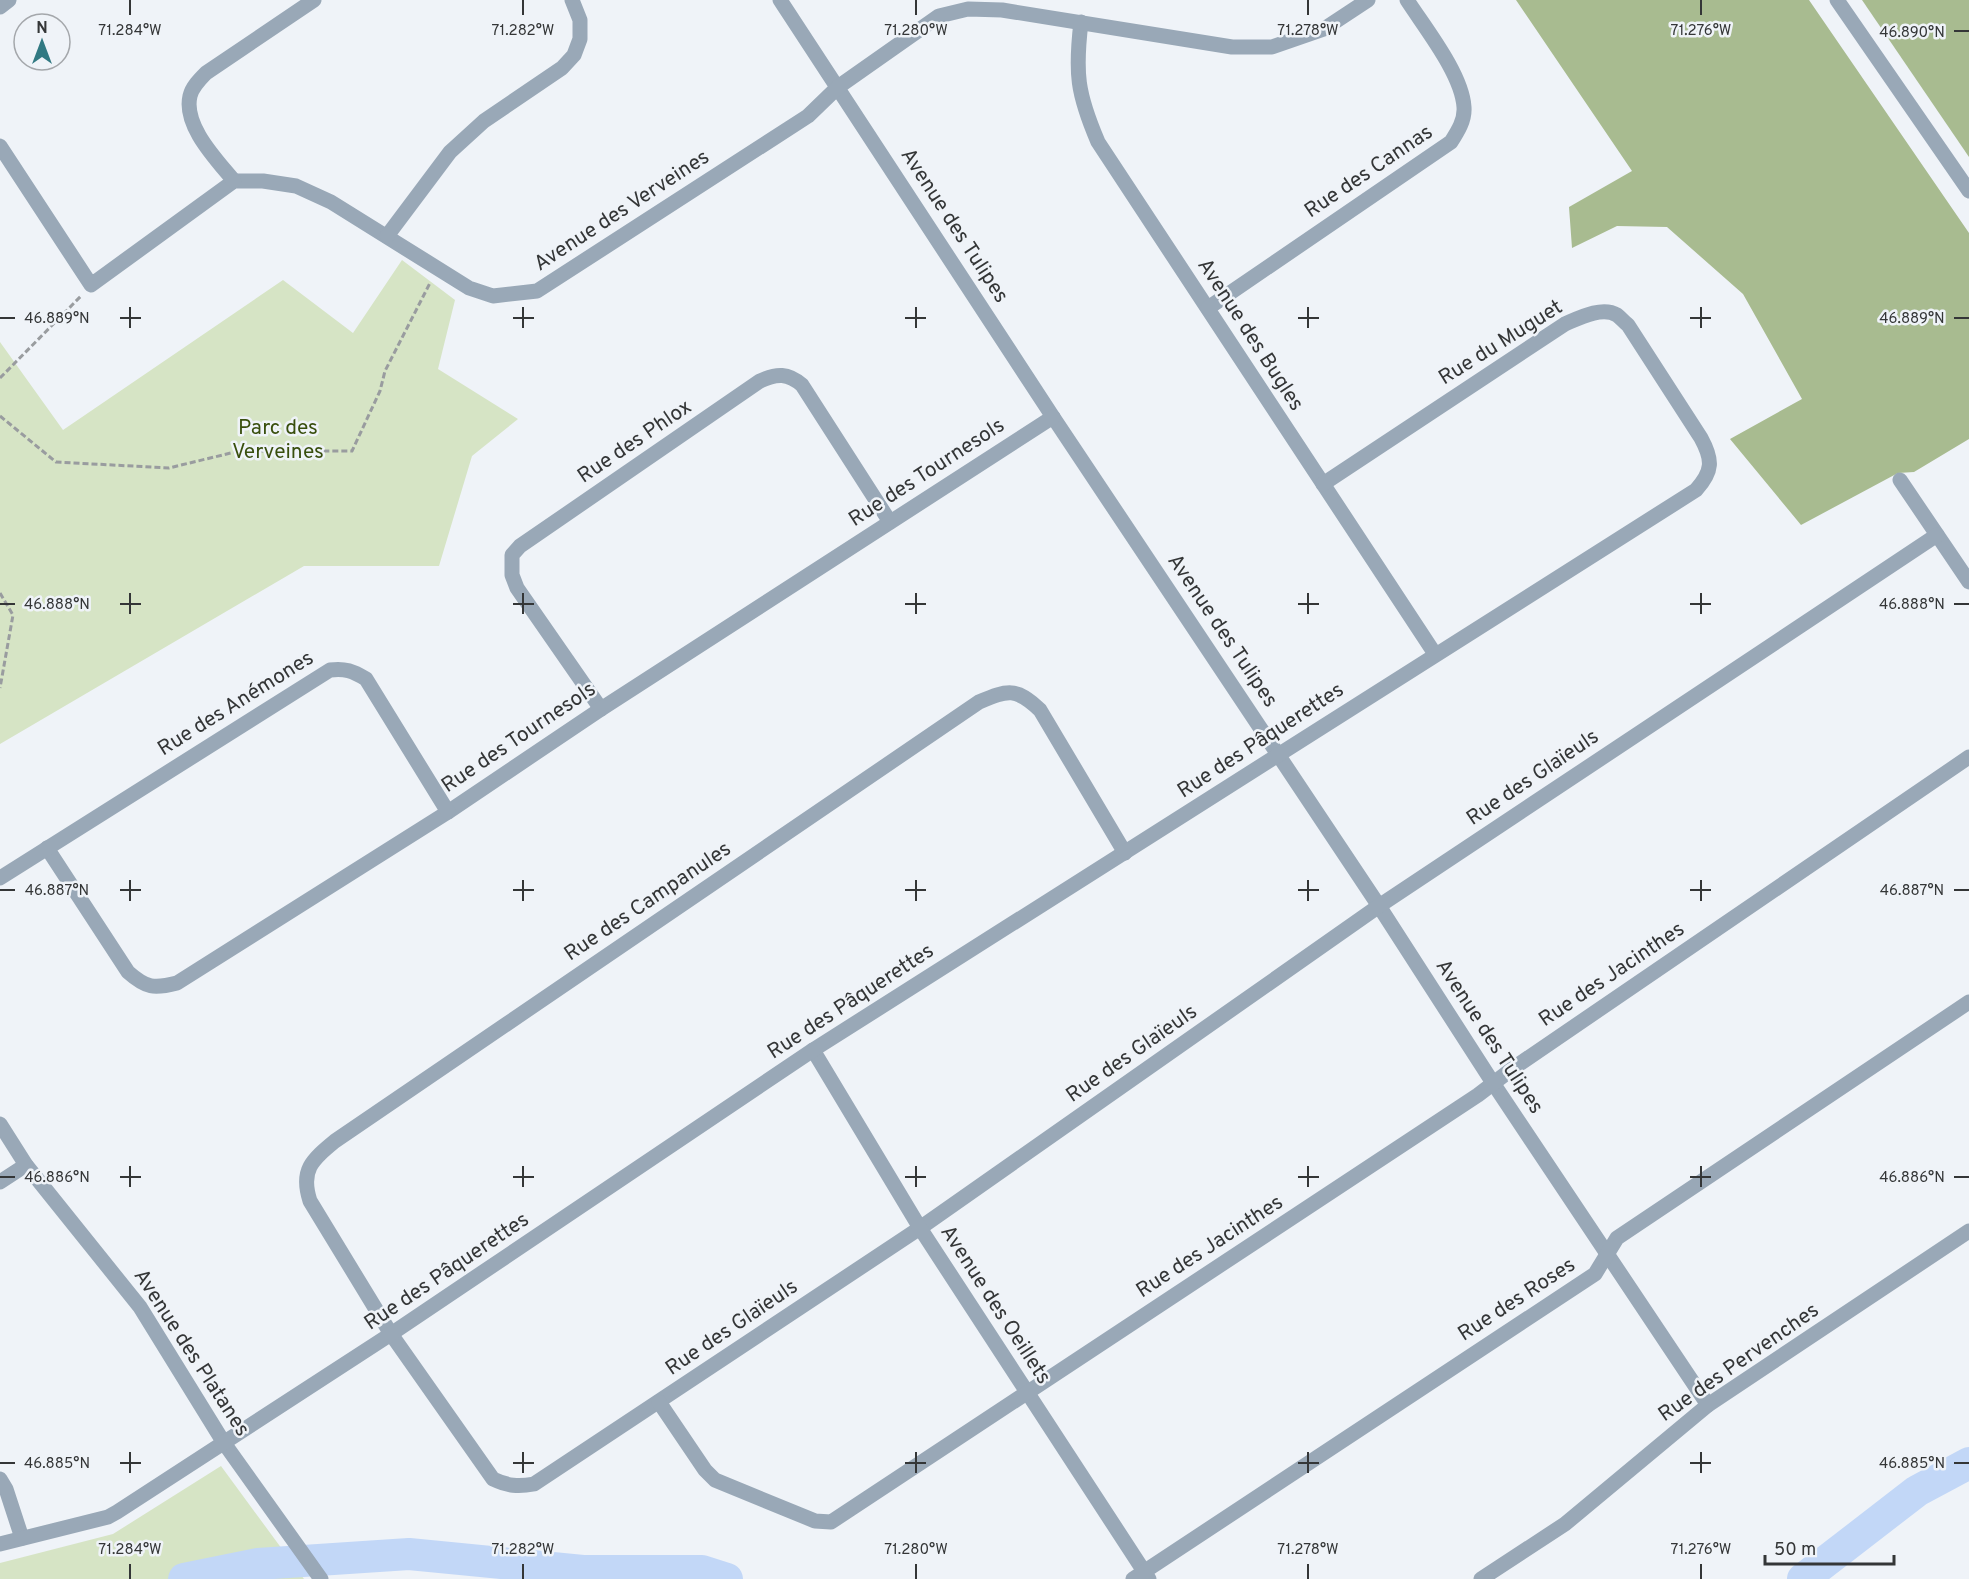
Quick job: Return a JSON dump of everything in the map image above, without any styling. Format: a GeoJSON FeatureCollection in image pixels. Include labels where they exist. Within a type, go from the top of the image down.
{"type":"FeatureCollection","features":[{"type":"Feature","properties":{"kind":"street"},"geometry":{"type":"LineString","coordinates":[[0,7],[9,0]]}},
{"type":"Feature","properties":{"kind":"street"},"geometry":{"type":"LineString","coordinates":[[0,146],[91,285],[234,181],[196,132],[190,112],[190,96],[196,83],[206,73],[314,0]]}},
{"type":"Feature","properties":{"kind":"street"},"geometry":{"type":"LineString","coordinates":[[387,236],[450,152],[484,121],[562,68],[574,55],[580,39],[580,20],[572,0]]}},
{"type":"Feature","properties":{"kind":"street","name":"Avenue des Tulipes"},"geometry":{"type":"LineString","coordinates":[[780,0],[1053,417],[1279,754],[1493,1083],[1708,1405]]}},
{"type":"Feature","properties":{"kind":"street","name":"Avenue des Verveines"},"geometry":{"type":"LineString","coordinates":[[234,181],[263,181],[296,186],[331,202],[469,288],[493,296],[517,295],[537,291],[808,116],[838,87],[939,16],[968,9],[1002,10],[1232,47],[1272,47],[1324,29],[1368,0]]}},
{"type":"Feature","properties":{"kind":"street","name":"Rue des Cannas"},"geometry":{"type":"LineString","coordinates":[[1208,308],[1451,141],[1460,127],[1464,109],[1462,93],[1455,75],[1407,0]]}},
{"type":"Feature","properties":{"kind":"street"},"geometry":{"type":"LineString","coordinates":[[1837,0],[1969,191]]}},
{"type":"Feature","properties":{"kind":"street","name":"Avenue des Bugles"},"geometry":{"type":"LineString","coordinates":[[1081,22],[1077,58],[1078,85],[1086,114],[1098,141],[1435,654]]}},
{"type":"Feature","properties":{"kind":"street","name":"Rue du Muguet"},"geometry":{"type":"LineString","coordinates":[[1323,484],[1565,324],[1600,312],[1615,314],[1628,325],[1701,438],[1709,452],[1710,466]]}},
{"type":"Feature","properties":{"kind":"street","name":"Rue des Phlox"},"geometry":{"type":"LineString","coordinates":[[601,709],[517,588],[512,575],[512,555],[530,539],[760,381],[780,374],[792,377],[802,385],[890,522]]}},
{"type":"Feature","properties":{"kind":"street","name":"Rue des Tournesols"},"geometry":{"type":"LineString","coordinates":[[47,848],[128,972],[141,984],[162,987],[177,983],[448,812],[601,709],[1053,417]]}},
{"type":"Feature","properties":{"kind":"street","name":"Rue des Pâquerettes"},"geometry":{"type":"LineString","coordinates":[[0,1544],[108,1517],[392,1334],[813,1050],[1696,490],[1705,479],[1710,466]]}},
{"type":"Feature","properties":{"kind":"street"},"geometry":{"type":"LineString","coordinates":[[1900,480],[1969,582]]}},
{"type":"Feature","properties":{"kind":"street","name":"Rue des Glaïeuls"},"geometry":{"type":"LineString","coordinates":[[392,1334],[493,1479],[506,1486],[520,1487],[534,1484],[920,1228],[1379,906],[1937,536]]}},
{"type":"Feature","properties":{"kind":"street","name":"Rue des Anémones"},"geometry":{"type":"LineString","coordinates":[[0,878],[330,670],[342,668],[353,671],[366,680],[448,812]]}},
{"type":"Feature","properties":{"kind":"street","name":"Rue des Campanules"},"geometry":{"type":"LineString","coordinates":[[392,1334],[310,1202],[305,1185],[308,1170],[317,1156],[335,1141],[979,702],[997,694],[1012,692],[1026,697],[1040,710],[1125,853]]}},
{"type":"Feature","properties":{"kind":"street","name":"Rue des Jacinthes"},"geometry":{"type":"LineString","coordinates":[[659,1402],[705,1470],[715,1480],[815,1521],[831,1522],[1493,1083],[1969,758]]}},
{"type":"Feature","properties":{"kind":"street","name":"Rue des Roses"},"geometry":{"type":"LineString","coordinates":[[1142,1576],[1595,1274],[1617,1238],[1969,1002]]}},
{"type":"Feature","properties":{"kind":"street","name":"Avenue des Oeillets"},"geometry":{"type":"LineString","coordinates":[[813,1050],[920,1228],[1142,1576]]}},
{"type":"Feature","properties":{"kind":"street","name":"Avenue des Platanes"},"geometry":{"type":"LineString","coordinates":[[0,1124],[26,1165],[140,1307],[224,1443],[321,1579]]}},
{"type":"Feature","properties":{"kind":"street"},"geometry":{"type":"LineString","coordinates":[[0,1182],[26,1165]]}},
{"type":"Feature","properties":{"kind":"street","name":"Rue des Pervenches"},"geometry":{"type":"LineString","coordinates":[[1481,1579],[1566,1524],[1708,1405],[1969,1231]]}},
{"type":"Feature","properties":{"kind":"street"},"geometry":{"type":"LineString","coordinates":[[0,1479],[6,1489],[22,1538]]}},
{"type":"Feature","properties":{"kind":"path"},"geometry":{"type":"LineString","coordinates":[[0,416],[56,462],[169,468],[239,451],[352,451],[380,392],[385,371],[431,281]]}},
{"type":"Feature","properties":{"kind":"path"},"geometry":{"type":"LineString","coordinates":[[0,378],[91,285]]}},
{"type":"Feature","properties":{"kind":"path"},"geometry":{"type":"LineString","coordinates":[[0,593],[13,615],[0,688]]}},
{"type":"Feature","properties":{"kind":"green space"},"geometry":{"type":"Polygon","coordinates":[[[1516,0],[1809,0],[1969,233],[1969,439],[1914,472],[1898,473],[1801,525],[1730,439],[1802,399],[1743,294],[1667,227],[1617,226],[1572,248],[1569,207],[1632,171],[1516,0]]]}},
{"type":"Feature","properties":{"kind":"green space"},"geometry":{"type":"Polygon","coordinates":[[[1862,0],[1969,0],[1969,157],[1862,0]]]}},
{"type":"Feature","properties":{"kind":"green space","name":"Parc des Verveines"},"geometry":{"type":"Polygon","coordinates":[[[402,260],[455,300],[438,369],[518,419],[472,456],[439,566],[304,566],[0,744],[0,342],[63,430],[283,280],[353,333],[402,260]]]}},
{"type":"Feature","properties":{"kind":"green space"},"geometry":{"type":"Polygon","coordinates":[[[221,1466],[304,1579],[0,1579],[0,1563],[113,1534],[221,1466]]]}},
{"type":"Feature","properties":{"kind":"waterway"},"geometry":{"type":"LineString","coordinates":[[1803,1579],[1917,1491],[1969,1463]]}},
{"type":"Feature","properties":{"kind":"waterway"},"geometry":{"type":"LineString","coordinates":[[184,1579],[258,1564],[409,1554],[583,1571],[702,1571],[727,1579]]}}]}
